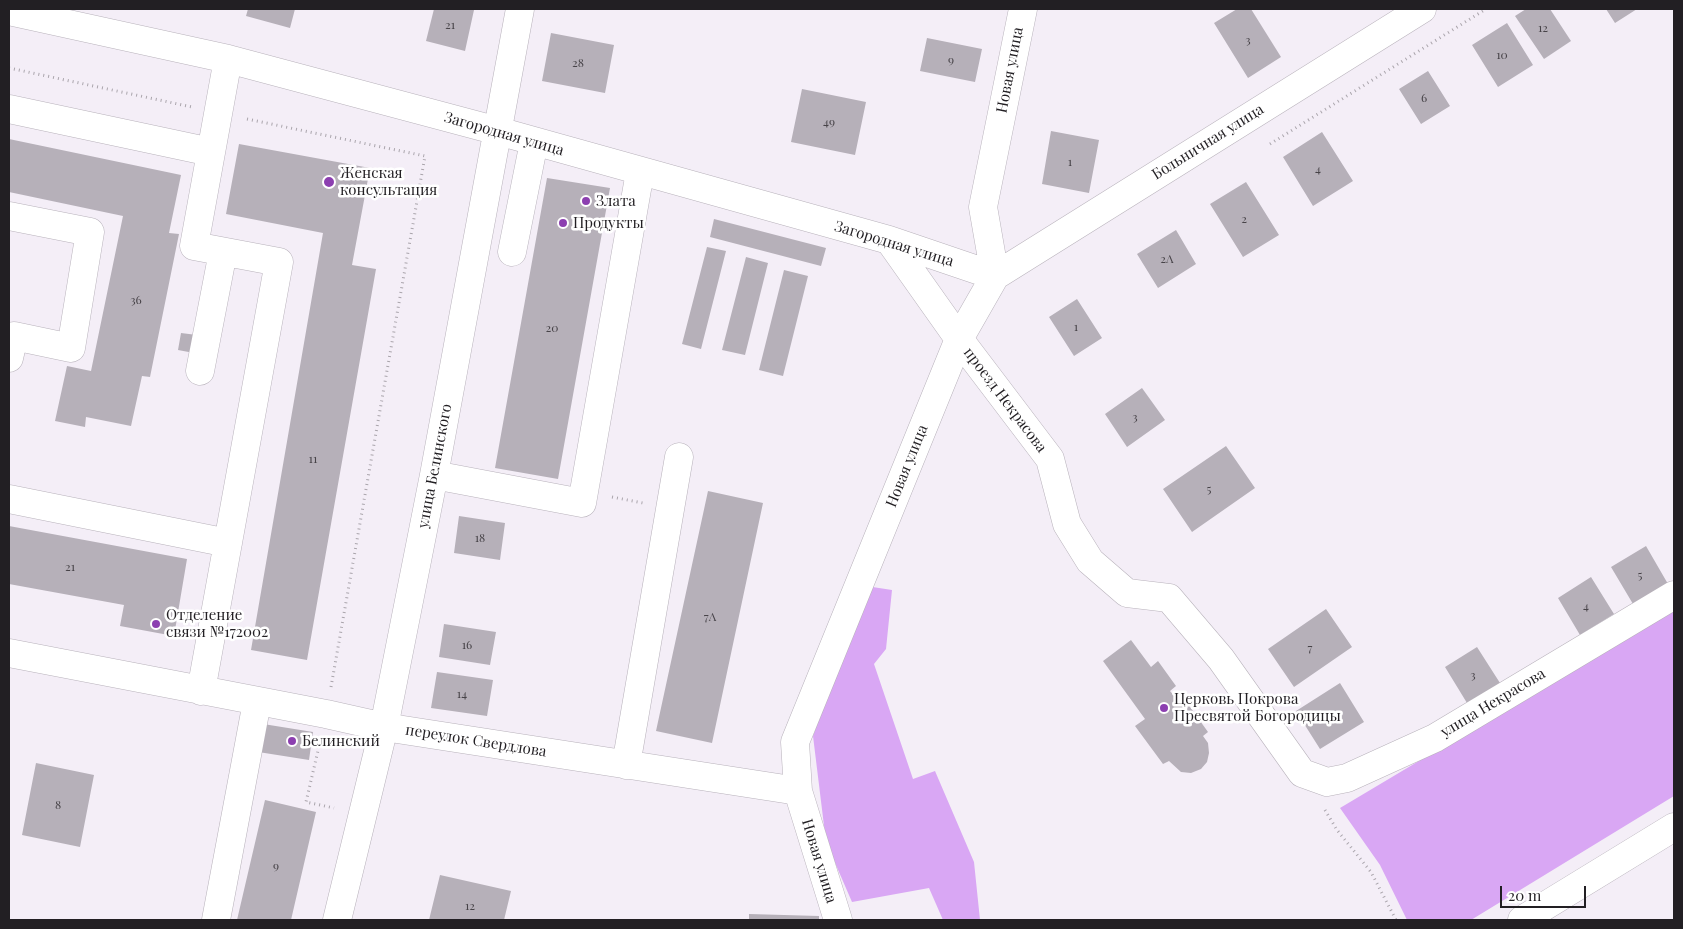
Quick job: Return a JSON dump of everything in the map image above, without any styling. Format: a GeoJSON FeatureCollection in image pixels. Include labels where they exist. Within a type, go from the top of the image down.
{"type":"FeatureCollection","features":[{"type":"Feature","properties":{"kind":"street","name":"улица Белинского"},"geometry":{"type":"LineString","coordinates":[[337,920],[384,727],[434,475],[520,9]]}},
{"type":"Feature","properties":{"kind":"street","name":"Новая улица"},"geometry":{"type":"LineString","coordinates":[[838,920],[798,791],[795,742],[959,339],[995,276],[983,207],[1023,9]]}},
{"type":"Feature","properties":{"kind":"street","name":"Больничная улица"},"geometry":{"type":"LineString","coordinates":[[995,276],[1422,9]]}},
{"type":"Feature","properties":{"kind":"street","name":"Загородная улица"},"geometry":{"type":"LineString","coordinates":[[9,11],[228,59],[498,131],[888,240],[995,276]]}},
{"type":"Feature","properties":{"kind":"street"},"geometry":{"type":"LineString","coordinates":[[201,691],[279,262],[194,246],[228,59]]}},
{"type":"Feature","properties":{"kind":"street"},"geometry":{"type":"LineString","coordinates":[[9,109],[211,152]]}},
{"type":"Feature","properties":{"kind":"street"},"geometry":{"type":"LineString","coordinates":[[512,252],[534,142]]}},
{"type":"Feature","properties":{"kind":"street"},"geometry":{"type":"LineString","coordinates":[[434,475],[582,502],[640,172]]}},
{"type":"Feature","properties":{"kind":"street"},"geometry":{"type":"LineString","coordinates":[[9,216],[90,232],[71,348],[14,336],[9,358]]}},
{"type":"Feature","properties":{"kind":"street","name":"проезд Некрасова"},"geometry":{"type":"LineString","coordinates":[[888,240],[959,339],[1050,459],[1067,524],[1090,561],[1127,593],[1169,598],[1221,659],[1302,773]]}},
{"type":"Feature","properties":{"kind":"street"},"geometry":{"type":"LineString","coordinates":[[200,371],[223,252]]}},
{"type":"Feature","properties":{"kind":"street"},"geometry":{"type":"LineString","coordinates":[[626,765],[679,457]]}},
{"type":"Feature","properties":{"kind":"street"},"geometry":{"type":"LineString","coordinates":[[9,499],[228,543]]}},
{"type":"Feature","properties":{"kind":"street","name":"улица Некрасова"},"geometry":{"type":"LineString","coordinates":[[1302,773],[1327,782],[1347,778],[1435,738],[1674,596]]}},
{"type":"Feature","properties":{"kind":"street","name":"переулок Свердлова"},"geometry":{"type":"LineString","coordinates":[[9,653],[326,714],[384,727],[798,791]]}},
{"type":"Feature","properties":{"kind":"street"},"geometry":{"type":"LineString","coordinates":[[216,920],[257,702]]}},
{"type":"Feature","properties":{"kind":"street"},"geometry":{"type":"LineString","coordinates":[[1522,920],[1674,827]]}},
{"type":"Feature","properties":{"kind":"path"},"geometry":{"type":"LineString","coordinates":[[1270,144],[1486,9]]}},
{"type":"Feature","properties":{"kind":"path"},"geometry":{"type":"LineString","coordinates":[[9,68],[425,156],[326,714],[306,802],[334,807],[332,817]]}},
{"type":"Feature","properties":{"kind":"path"},"geometry":{"type":"LineString","coordinates":[[583,492],[670,508]]}},
{"type":"Feature","properties":{"kind":"path"},"geometry":{"type":"LineString","coordinates":[[1302,773],[1338,830],[1371,872],[1396,920]]}},
{"type":"Feature","properties":{"kind":"shaded area"},"geometry":{"type":"Polygon","coordinates":[[[866,586],[892,590],[886,649],[874,664],[913,779],[935,771],[974,862],[980,920],[943,920],[929,888],[852,902],[826,842],[813,736],[866,586]]]}},
{"type":"Feature","properties":{"kind":"shaded area"},"geometry":{"type":"Polygon","coordinates":[[[1674,609],[1674,796],[1471,920],[1407,920],[1380,865],[1340,808],[1674,609]]]}},
{"type":"Feature","properties":{"kind":"building"},"geometry":{"type":"Polygon","coordinates":[[[248,9],[295,9],[290,28],[246,16],[248,9]]]}},
{"type":"Feature","properties":{"kind":"building"},"geometry":{"type":"Polygon","coordinates":[[[434,9],[474,10],[465,51],[426,41],[434,9]]]}},
{"type":"Feature","properties":{"kind":"building"},"geometry":{"type":"Polygon","coordinates":[[[1237,9],[1251,9],[1281,57],[1248,78],[1214,23],[1237,9]]]}},
{"type":"Feature","properties":{"kind":"building"},"geometry":{"type":"Polygon","coordinates":[[[1526,9],[1550,9],[1571,41],[1544,59],[1515,16],[1526,9]]]}},
{"type":"Feature","properties":{"kind":"building"},"geometry":{"type":"Polygon","coordinates":[[[1606,9],[1637,9],[1615,23],[1606,9]]]}},
{"type":"Feature","properties":{"kind":"building"},"geometry":{"type":"Polygon","coordinates":[[[1507,23],[1533,65],[1498,87],[1472,45],[1507,23]]]}},
{"type":"Feature","properties":{"kind":"building"},"geometry":{"type":"Polygon","coordinates":[[[551,33],[614,45],[605,93],[542,81],[551,33]]]}},
{"type":"Feature","properties":{"kind":"building"},"geometry":{"type":"Polygon","coordinates":[[[927,38],[982,49],[975,82],[920,71],[927,38]]]}},
{"type":"Feature","properties":{"kind":"building"},"geometry":{"type":"Polygon","coordinates":[[[1428,71],[1450,106],[1421,124],[1399,89],[1428,71]]]}},
{"type":"Feature","properties":{"kind":"building"},"geometry":{"type":"Polygon","coordinates":[[[802,89],[866,102],[855,155],[791,142],[802,89]]]}},
{"type":"Feature","properties":{"kind":"building"},"geometry":{"type":"Polygon","coordinates":[[[1051,131],[1099,140],[1089,193],[1042,184],[1051,131]]]}},
{"type":"Feature","properties":{"kind":"building"},"geometry":{"type":"Polygon","coordinates":[[[1322,132],[1353,181],[1313,206],[1283,157],[1322,132]]]}},
{"type":"Feature","properties":{"kind":"building"},"geometry":{"type":"Polygon","coordinates":[[[9,139],[181,175],[169,233],[179,234],[150,377],[142,376],[131,426],[86,417],[85,427],[55,421],[67,366],[91,371],[123,216],[9,192],[9,139]]]}},
{"type":"Feature","properties":{"kind":"building"},"geometry":{"type":"Polygon","coordinates":[[[239,144],[370,168],[352,265],[376,269],[307,660],[251,650],[323,233],[226,214],[239,144]]]}},
{"type":"Feature","properties":{"kind":"building"},"geometry":{"type":"Polygon","coordinates":[[[547,178],[610,188],[558,479],[495,468],[547,178]]]}},
{"type":"Feature","properties":{"kind":"building"},"geometry":{"type":"Polygon","coordinates":[[[1246,182],[1279,235],[1243,257],[1210,204],[1246,182]]]}},
{"type":"Feature","properties":{"kind":"building"},"geometry":{"type":"Polygon","coordinates":[[[714,219],[826,248],[821,266],[710,237],[714,219]]]}},
{"type":"Feature","properties":{"kind":"building"},"geometry":{"type":"Polygon","coordinates":[[[1176,230],[1196,264],[1158,288],[1137,254],[1176,230]]]}},
{"type":"Feature","properties":{"kind":"building"},"geometry":{"type":"Polygon","coordinates":[[[707,247],[726,251],[701,349],[682,344],[707,247]]]}},
{"type":"Feature","properties":{"kind":"building"},"geometry":{"type":"Polygon","coordinates":[[[746,257],[768,263],[745,355],[722,350],[746,257]]]}},
{"type":"Feature","properties":{"kind":"building"},"geometry":{"type":"Polygon","coordinates":[[[784,270],[808,276],[783,376],[759,370],[784,270]]]}},
{"type":"Feature","properties":{"kind":"building"},"geometry":{"type":"Polygon","coordinates":[[[1077,299],[1102,338],[1074,356],[1049,317],[1077,299]]]}},
{"type":"Feature","properties":{"kind":"building"},"geometry":{"type":"Polygon","coordinates":[[[181,333],[197,335],[194,353],[178,350],[181,333]]]}},
{"type":"Feature","properties":{"kind":"building"},"geometry":{"type":"Polygon","coordinates":[[[1142,388],[1165,420],[1127,447],[1105,414],[1142,388]]]}},
{"type":"Feature","properties":{"kind":"building"},"geometry":{"type":"Polygon","coordinates":[[[1226,446],[1255,488],[1192,532],[1163,489],[1226,446]]]}},
{"type":"Feature","properties":{"kind":"building"},"geometry":{"type":"Polygon","coordinates":[[[708,491],[763,503],[712,743],[656,731],[708,491]]]}},
{"type":"Feature","properties":{"kind":"building"},"geometry":{"type":"Polygon","coordinates":[[[459,516],[505,523],[500,560],[454,553],[459,516]]]}},
{"type":"Feature","properties":{"kind":"building"},"geometry":{"type":"Polygon","coordinates":[[[9,526],[187,559],[174,636],[120,626],[124,605],[9,584],[9,526]]]}},
{"type":"Feature","properties":{"kind":"building"},"geometry":{"type":"Polygon","coordinates":[[[1646,546],[1668,584],[1633,604],[1611,567],[1646,546]]]}},
{"type":"Feature","properties":{"kind":"building"},"geometry":{"type":"Polygon","coordinates":[[[1591,577],[1614,614],[1580,635],[1558,598],[1591,577]]]}},
{"type":"Feature","properties":{"kind":"building"},"geometry":{"type":"Polygon","coordinates":[[[1326,609],[1352,647],[1294,687],[1268,649],[1326,609]]]}},
{"type":"Feature","properties":{"kind":"building"},"geometry":{"type":"Polygon","coordinates":[[[444,624],[496,632],[490,665],[439,657],[444,624]]]}},
{"type":"Feature","properties":{"kind":"building","name":"Церковь Покрова Пресвятой Богородицы"},"geometry":{"type":"Polygon","coordinates":[[[1131,640],[1151,667],[1158,661],[1176,686],[1170,691],[1175,697],[1180,693],[1208,732],[1203,736],[1208,743],[1209,753],[1207,762],[1201,769],[1191,773],[1181,772],[1169,761],[1163,764],[1135,726],[1145,719],[1103,661],[1131,640]]]}},
{"type":"Feature","properties":{"kind":"building"},"geometry":{"type":"Polygon","coordinates":[[[1477,647],[1500,683],[1467,703],[1445,667],[1477,647]]]}},
{"type":"Feature","properties":{"kind":"building"},"geometry":{"type":"Polygon","coordinates":[[[437,672],[493,680],[487,716],[431,708],[437,672]]]}},
{"type":"Feature","properties":{"kind":"building"},"geometry":{"type":"Polygon","coordinates":[[[1340,683],[1364,722],[1320,749],[1296,711],[1340,683]]]}},
{"type":"Feature","properties":{"kind":"building"},"geometry":{"type":"Polygon","coordinates":[[[257,723],[313,732],[309,760],[252,751],[257,723]]]}},
{"type":"Feature","properties":{"kind":"building"},"geometry":{"type":"Polygon","coordinates":[[[36,763],[94,775],[80,847],[22,835],[36,763]]]}},
{"type":"Feature","properties":{"kind":"building"},"geometry":{"type":"Polygon","coordinates":[[[265,800],[316,812],[291,920],[237,920],[265,800]]]}},
{"type":"Feature","properties":{"kind":"building"},"geometry":{"type":"Polygon","coordinates":[[[440,875],[511,891],[504,920],[429,920],[440,875]]]}},
{"type":"Feature","properties":{"kind":"building"},"geometry":{"type":"Polygon","coordinates":[[[749,914],[819,916],[819,920],[749,920],[749,914]]]}},
{"type":"Feature","properties":{"kind":"place","name":"Женская консультация"},"geometry":{"type":"Point","coordinates":[329,182]}},
{"type":"Feature","properties":{"kind":"place","name":"Злата"},"geometry":{"type":"Point","coordinates":[586,201]}},
{"type":"Feature","properties":{"kind":"place","name":"Продукты"},"geometry":{"type":"Point","coordinates":[563,223]}},
{"type":"Feature","properties":{"kind":"place","name":"Отделение связи №172002"},"geometry":{"type":"Point","coordinates":[156,624]}},
{"type":"Feature","properties":{"kind":"place","name":"Церковь Покрова Пресвятой Богородицы"},"geometry":{"type":"Point","coordinates":[1164,708]}},
{"type":"Feature","properties":{"kind":"place","name":"Белинский"},"geometry":{"type":"Point","coordinates":[292,741]}}]}
